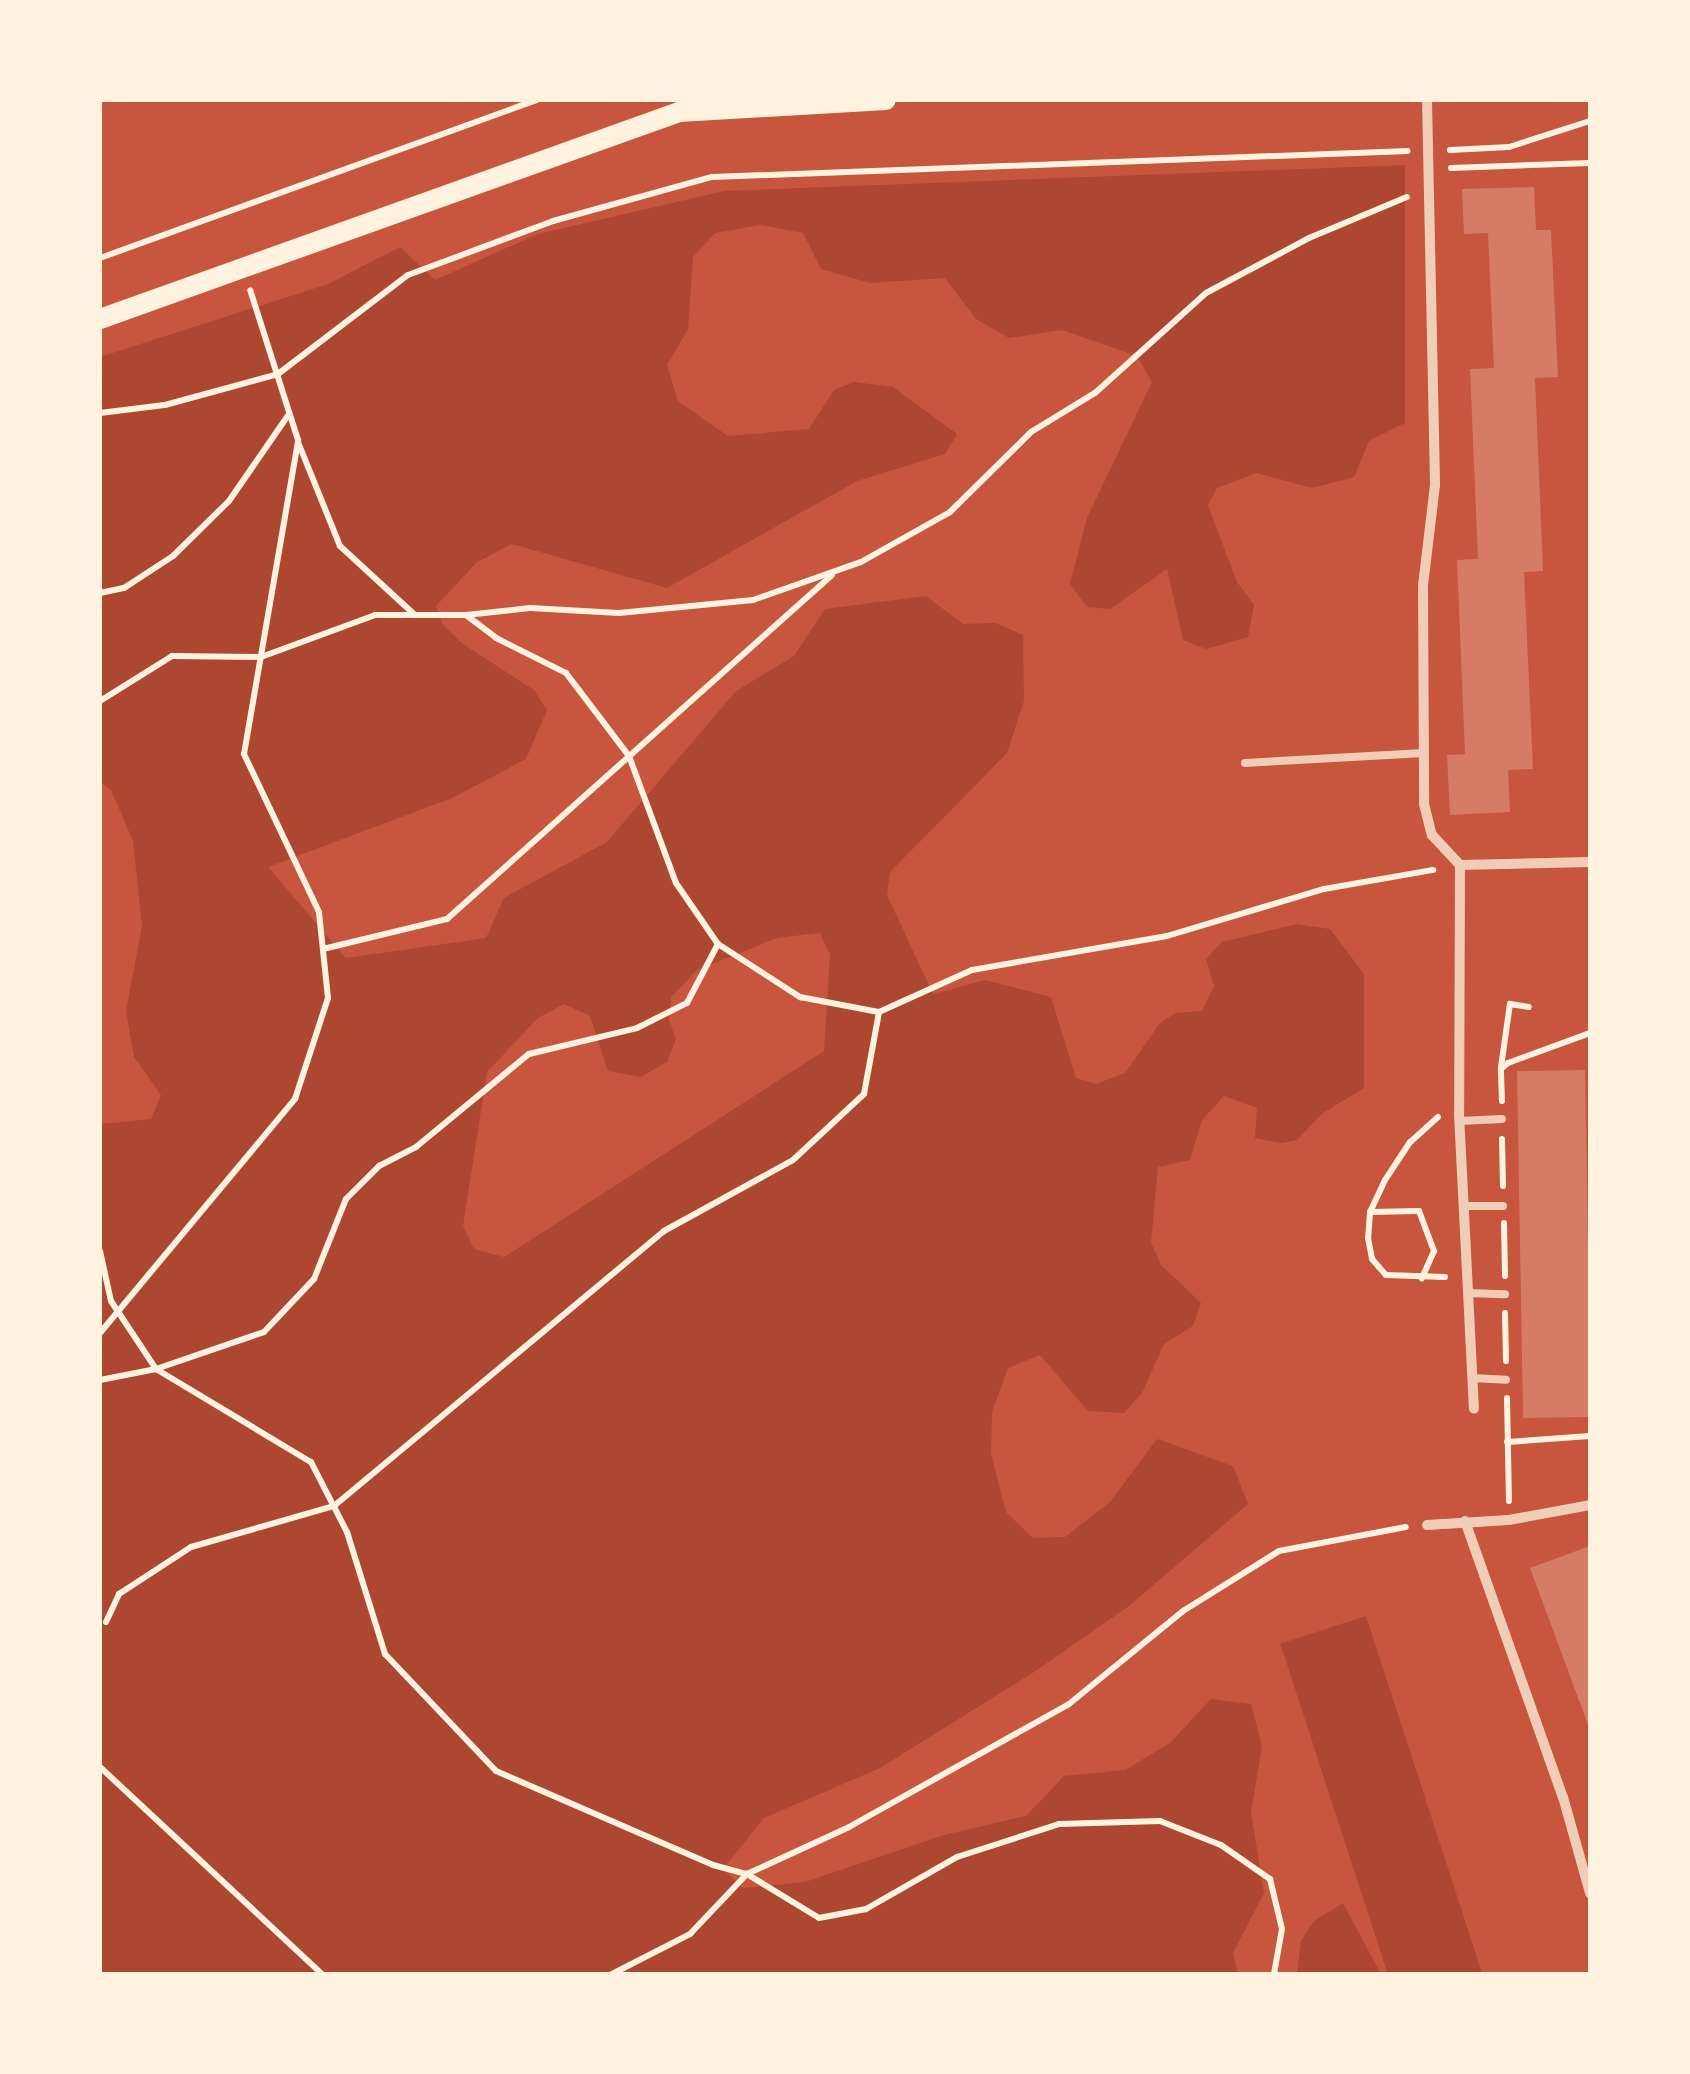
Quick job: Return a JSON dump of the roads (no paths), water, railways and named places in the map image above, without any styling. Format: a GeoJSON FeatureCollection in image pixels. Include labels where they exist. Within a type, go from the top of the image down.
{"type":"FeatureCollection","features":[{"type":"Feature","properties":{"kind":"main road"},"geometry":{"type":"LineString","coordinates":[[100,319],[679,112],[886,100]]}},
{"type":"Feature","properties":{"kind":"street"},"geometry":{"type":"LineString","coordinates":[[1427,100],[1435,485],[1423,585],[1424,753],[1432,835],[1460,865],[1459,1118],[1474,1409]]}},
{"type":"Feature","properties":{"kind":"street"},"geometry":{"type":"LineString","coordinates":[[1460,865],[1590,862]]}},
{"type":"Feature","properties":{"kind":"street"},"geometry":{"type":"LineString","coordinates":[[1427,1525],[1509,1520],[1590,1504]]}},
{"type":"Feature","properties":{"kind":"street"},"geometry":{"type":"LineString","coordinates":[[1465,1521],[1564,1797],[1590,1893]]}},
{"type":"Feature","properties":{"kind":"lane"},"geometry":{"type":"LineString","coordinates":[[1245,763],[1424,753]]}},
{"type":"Feature","properties":{"kind":"lane"},"geometry":{"type":"LineString","coordinates":[[1459,1118],[1502,1119]]}},
{"type":"Feature","properties":{"kind":"lane"},"geometry":{"type":"LineString","coordinates":[[1464,1206],[1503,1206]]}},
{"type":"Feature","properties":{"kind":"lane"},"geometry":{"type":"LineString","coordinates":[[1468,1293],[1505,1294]]}},
{"type":"Feature","properties":{"kind":"lane"},"geometry":{"type":"LineString","coordinates":[[1472,1378],[1506,1380]]}}]}
